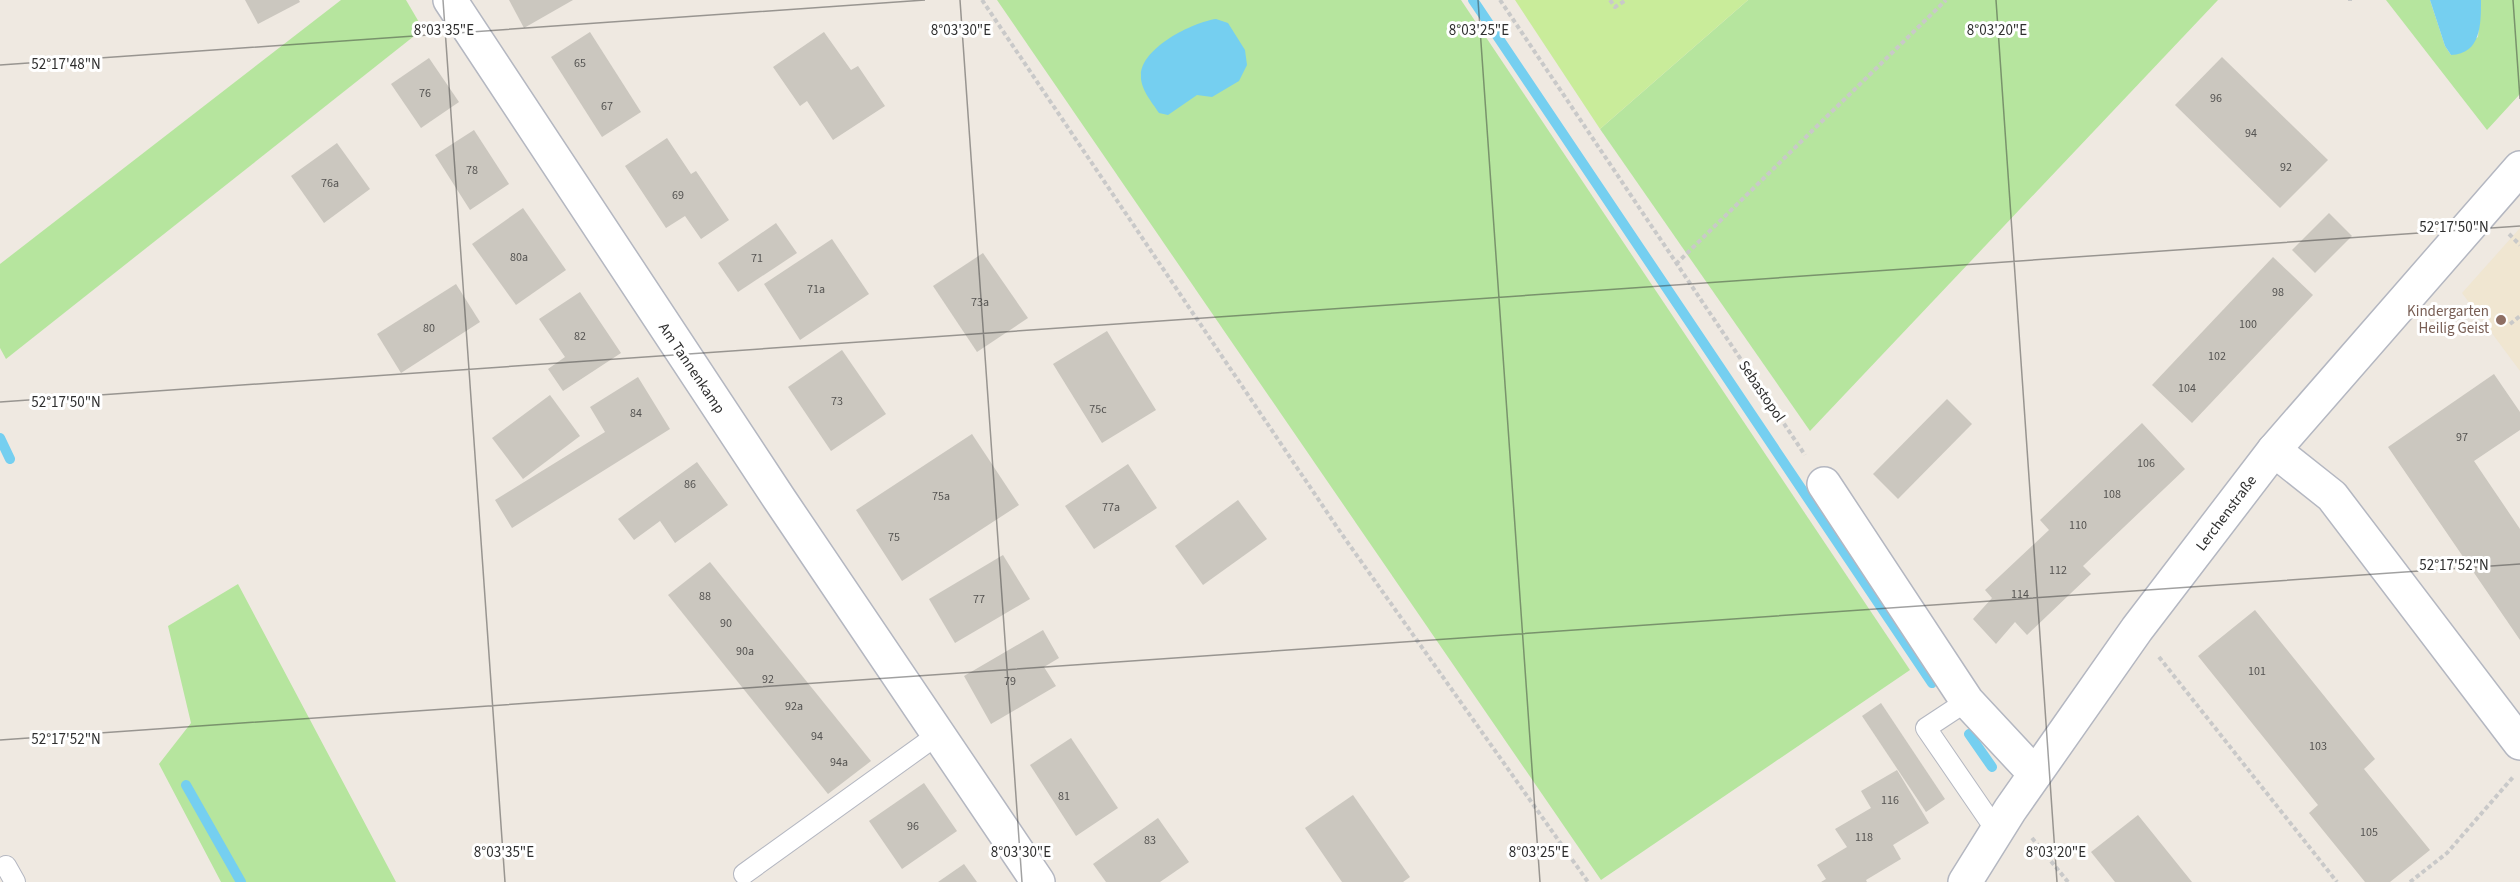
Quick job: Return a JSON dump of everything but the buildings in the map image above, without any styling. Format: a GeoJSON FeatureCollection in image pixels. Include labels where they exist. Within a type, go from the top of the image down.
{"type":"FeatureCollection","features":[{"type":"Feature","properties":{"kind":"street","name":"Am Tannenkamp"},"geometry":{"type":"LineString","coordinates":[[450,0],[773,490],[940,733],[1038,882]]}},
{"type":"Feature","properties":{"kind":"street","name":"Lerchenstraße"},"geometry":{"type":"LineString","coordinates":[[1965,882],[2003,820],[2137,629],[2274,450],[2520,168]]}},
{"type":"Feature","properties":{"kind":"street"},"geometry":{"type":"LineString","coordinates":[[2274,450],[2332,496],[2520,743]]}},
{"type":"Feature","properties":{"kind":"street"},"geometry":{"type":"LineString","coordinates":[[1824,484],[1967,701],[2035,774]]}},
{"type":"Feature","properties":{"kind":"lane"},"geometry":{"type":"LineString","coordinates":[[1967,701],[1926,728],[2003,820]]}},
{"type":"Feature","properties":{"kind":"lane"},"geometry":{"type":"LineString","coordinates":[[744,874],[940,733]]}},
{"type":"Feature","properties":{"kind":"path"},"geometry":{"type":"LineString","coordinates":[[982,0],[1341,533],[1588,882]]}},
{"type":"Feature","properties":{"kind":"path","name":"Sebastopol"},"geometry":{"type":"LineString","coordinates":[[1500,0],[1824,484]]}},
{"type":"Feature","properties":{"kind":"path"},"geometry":{"type":"LineString","coordinates":[[1610,0],[1615,7],[1626,0]]}},
{"type":"Feature","properties":{"kind":"path"},"geometry":{"type":"LineString","coordinates":[[1676,264],[1946,0]]}},
{"type":"Feature","properties":{"kind":"path"},"geometry":{"type":"LineString","coordinates":[[2510,324],[2520,316]]}},
{"type":"Feature","properties":{"kind":"path"},"geometry":{"type":"LineString","coordinates":[[2137,629],[2337,882]]}},
{"type":"Feature","properties":{"kind":"path"},"geometry":{"type":"LineString","coordinates":[[2410,882],[2447,853],[2520,770]]}},
{"type":"Feature","properties":{"kind":"path"},"geometry":{"type":"LineString","coordinates":[[2003,820],[2068,882]]}},
{"type":"Feature","properties":{"kind":"shaded area","name":"Kindergarten Heilig Geist"},"geometry":{"type":"Polygon","coordinates":[[[2520,228],[2520,371],[2462,293],[2520,228]]]}},
{"type":"Feature","properties":{"kind":"green space"},"geometry":{"type":"Polygon","coordinates":[[[341,0],[406,0],[423,29],[6,359],[0,348],[0,264],[341,0]]]}},
{"type":"Feature","properties":{"kind":"green space"},"geometry":{"type":"Polygon","coordinates":[[[997,0],[1461,0],[1910,670],[1601,880],[997,0]]]}},
{"type":"Feature","properties":{"kind":"green space"},"geometry":{"type":"Polygon","coordinates":[[[1515,0],[1748,0],[1600,129],[1515,0]]]}},
{"type":"Feature","properties":{"kind":"green space"},"geometry":{"type":"Polygon","coordinates":[[[1748,0],[2218,0],[1810,431],[1600,129],[1748,0]]]}},
{"type":"Feature","properties":{"kind":"green space"},"geometry":{"type":"Polygon","coordinates":[[[2386,0],[2430,0],[2445,46],[2451,55],[2478,37],[2481,0],[2520,0],[2520,94],[2487,130],[2386,0]]]}},
{"type":"Feature","properties":{"kind":"green space"},"geometry":{"type":"Polygon","coordinates":[[[238,584],[396,882],[221,882],[159,764],[191,723],[168,626],[238,584]]]}},
{"type":"Feature","properties":{"kind":"water"},"geometry":{"type":"Polygon","coordinates":[[[2430,0],[2481,0],[2481,19],[2477,36],[2468,49],[2451,55],[2445,46],[2430,0]]]}},
{"type":"Feature","properties":{"kind":"water"},"geometry":{"type":"Polygon","coordinates":[[[1216,19],[1228,23],[1245,50],[1247,65],[1239,81],[1212,97],[1197,95],[1168,115],[1159,113],[1147,95],[1141,80],[1143,65],[1149,55],[1182,31],[1216,19]]]}},
{"type":"Feature","properties":{"kind":"waterway"},"geometry":{"type":"LineString","coordinates":[[1473,0],[1932,683]]}},
{"type":"Feature","properties":{"kind":"waterway"},"geometry":{"type":"LineString","coordinates":[[0,438],[10,459]]}},
{"type":"Feature","properties":{"kind":"waterway"},"geometry":{"type":"LineString","coordinates":[[1969,734],[1992,767]]}},
{"type":"Feature","properties":{"kind":"waterway"},"geometry":{"type":"LineString","coordinates":[[186,785],[241,882]]}},
{"type":"Feature","properties":{"kind":"place","name":"Kindergarten Heilig Geist"},"geometry":{"type":"Point","coordinates":[2501,320]}}]}
